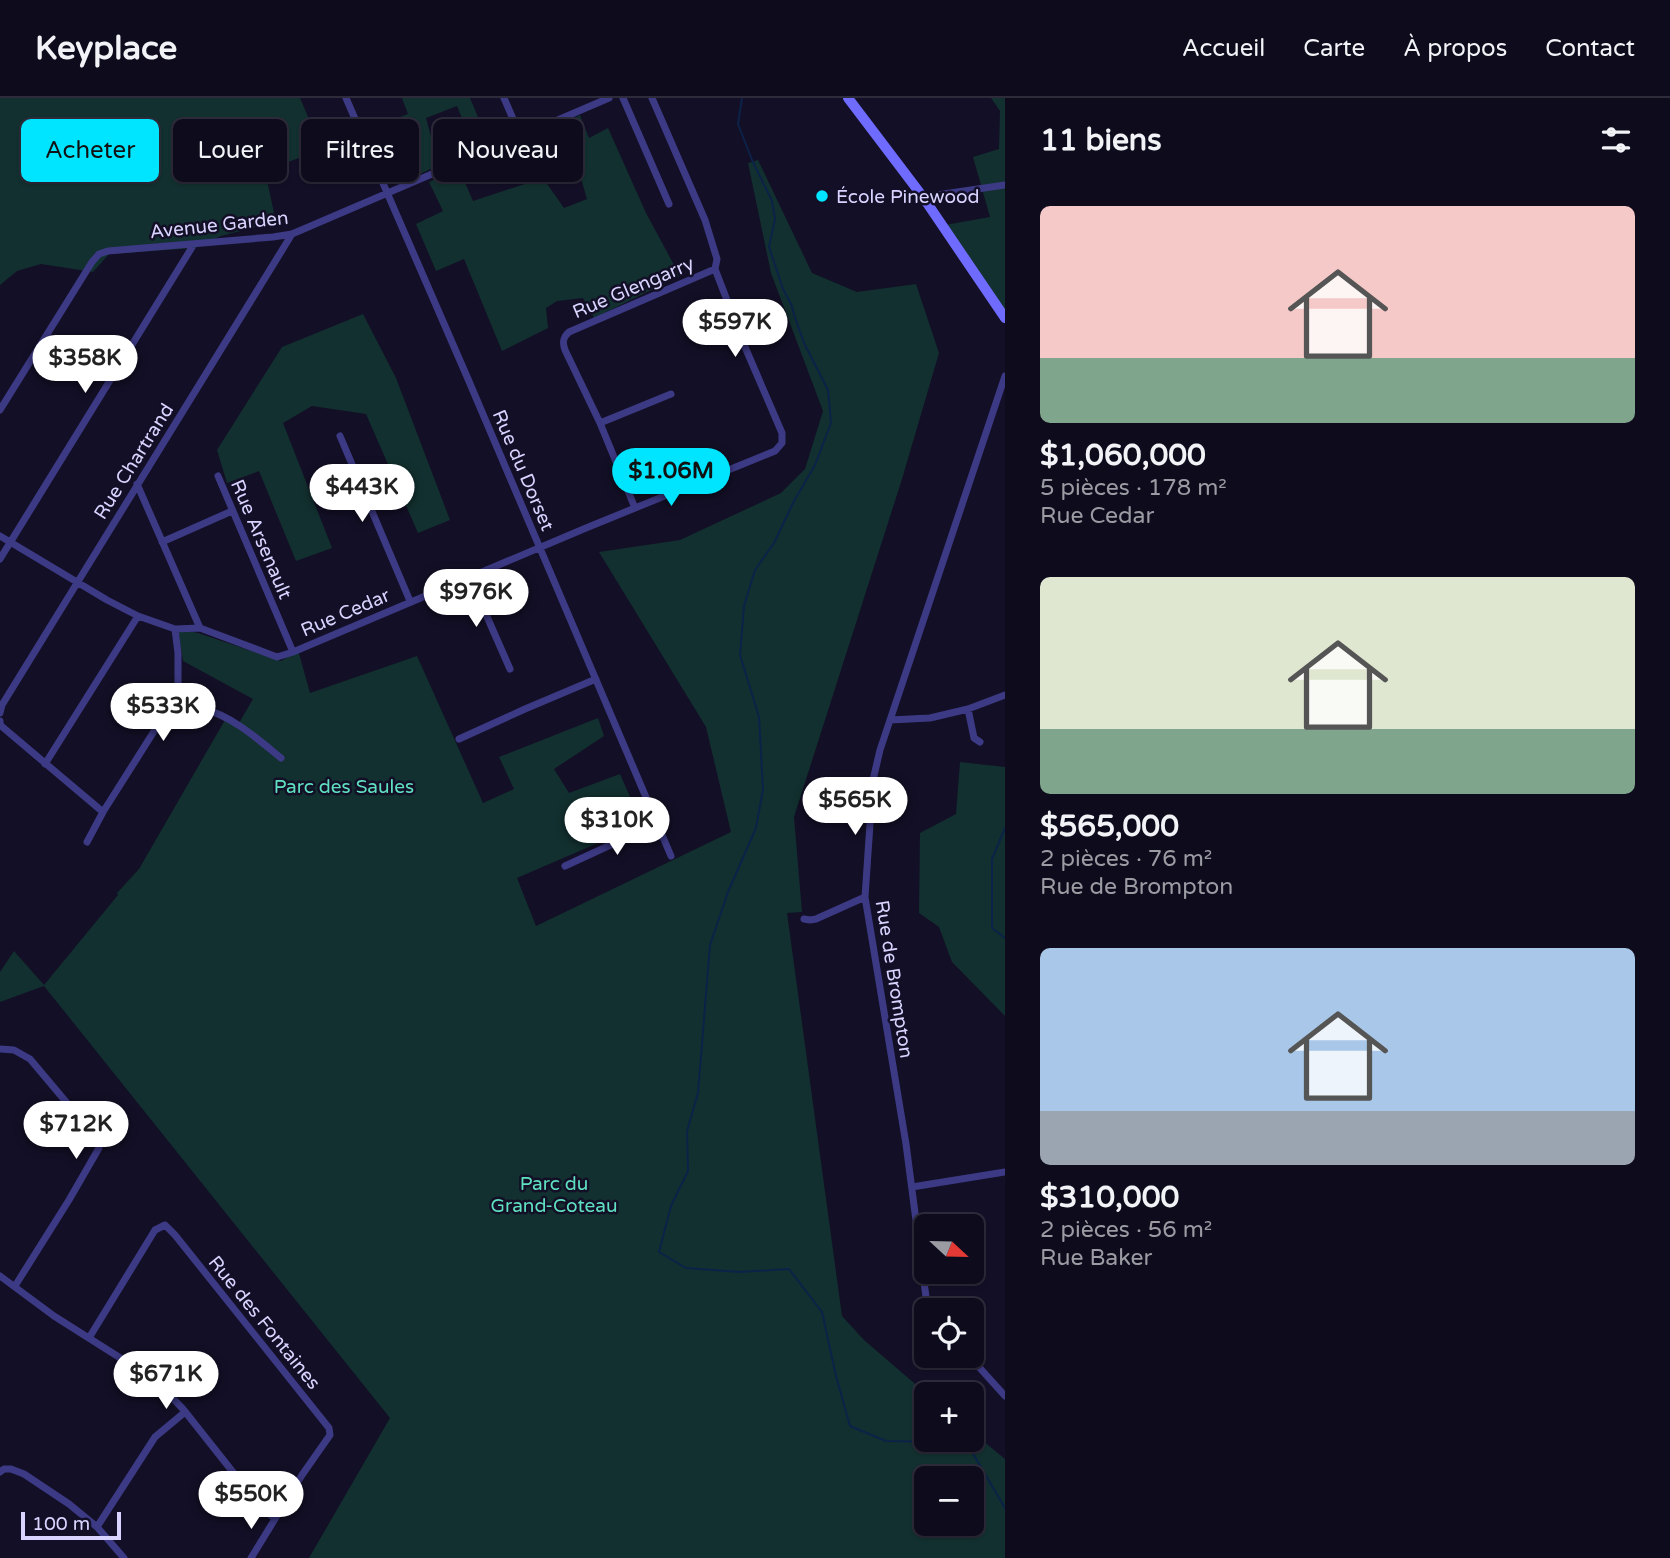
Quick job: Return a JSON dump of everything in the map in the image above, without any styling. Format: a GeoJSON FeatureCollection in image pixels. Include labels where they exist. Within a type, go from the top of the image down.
{"type":"FeatureCollection","features":[{"type":"Feature","properties":{"kind":"street","name":"Rue du Dorset"},"geometry":{"type":"LineString","coordinates":[[346,98],[671,856]]}},
{"type":"Feature","properties":{"kind":"street"},"geometry":{"type":"LineString","coordinates":[[504,98],[513,119]]}},
{"type":"Feature","properties":{"kind":"street","name":"Avenue Garden"},"geometry":{"type":"LineString","coordinates":[[557,119],[606,98]]}},
{"type":"Feature","properties":{"kind":"street"},"geometry":{"type":"LineString","coordinates":[[623,98],[669,204]]}},
{"type":"Feature","properties":{"kind":"street"},"geometry":{"type":"LineString","coordinates":[[652,98],[705,220],[717,259],[715,269]]}},
{"type":"Feature","properties":{"kind":"street"},"geometry":{"type":"LineString","coordinates":[[848,98],[923,197],[1005,318]]}},
{"type":"Feature","properties":{"kind":"street","name":"Avenue Garden"},"geometry":{"type":"LineString","coordinates":[[0,410],[99,254],[292,234],[433,173]]}},
{"type":"Feature","properties":{"kind":"street"},"geometry":{"type":"LineString","coordinates":[[923,197],[1005,185]]}},
{"type":"Feature","properties":{"kind":"street","name":"Rue Chartrand"},"geometry":{"type":"LineString","coordinates":[[1,709],[76,582],[292,234]]}},
{"type":"Feature","properties":{"kind":"street"},"geometry":{"type":"LineString","coordinates":[[0,559],[194,244]]}},
{"type":"Feature","properties":{"kind":"street","name":"Rue Glengarry"},"geometry":{"type":"LineString","coordinates":[[600,423],[565,349],[564,336],[715,269]]}},
{"type":"Feature","properties":{"kind":"street","name":"Rue Cedar"},"geometry":{"type":"LineString","coordinates":[[0,536],[76,582],[138,615],[175,629],[200,628],[277,657],[293,652],[775,451],[782,443],[782,433],[715,269]]}},
{"type":"Feature","properties":{"kind":"street","name":"Rue de Brompton"},"geometry":{"type":"LineString","coordinates":[[926,1298],[912,1187],[865,897],[873,780],[890,720],[1005,376]]}},
{"type":"Feature","properties":{"kind":"street"},"geometry":{"type":"LineString","coordinates":[[635,508],[600,423],[671,394]]}},
{"type":"Feature","properties":{"kind":"street"},"geometry":{"type":"LineString","coordinates":[[340,436],[410,601]]}},
{"type":"Feature","properties":{"kind":"street","name":"Rue Arsenault"},"geometry":{"type":"LineString","coordinates":[[218,476],[293,652]]}},
{"type":"Feature","properties":{"kind":"street"},"geometry":{"type":"LineString","coordinates":[[137,484],[200,628]]}},
{"type":"Feature","properties":{"kind":"street"},"geometry":{"type":"LineString","coordinates":[[162,542],[232,511]]}},
{"type":"Feature","properties":{"kind":"street"},"geometry":{"type":"LineString","coordinates":[[470,578],[510,669]]}},
{"type":"Feature","properties":{"kind":"street"},"geometry":{"type":"LineString","coordinates":[[45,764],[138,615]]}},
{"type":"Feature","properties":{"kind":"street"},"geometry":{"type":"LineString","coordinates":[[87,842],[170,706],[178,683],[175,629]]}},
{"type":"Feature","properties":{"kind":"street"},"geometry":{"type":"LineString","coordinates":[[459,739],[596,680]]}},
{"type":"Feature","properties":{"kind":"street"},"geometry":{"type":"LineString","coordinates":[[890,720],[930,718],[968,709],[1005,695]]}},
{"type":"Feature","properties":{"kind":"street"},"geometry":{"type":"LineString","coordinates":[[170,706],[205,709],[228,719],[281,758]]}},
{"type":"Feature","properties":{"kind":"street"},"geometry":{"type":"LineString","coordinates":[[968,709],[974,738],[980,742]]}},
{"type":"Feature","properties":{"kind":"street"},"geometry":{"type":"LineString","coordinates":[[0,721],[0,725],[103,812]]}},
{"type":"Feature","properties":{"kind":"street"},"geometry":{"type":"LineString","coordinates":[[565,866],[658,823]]}},
{"type":"Feature","properties":{"kind":"street"},"geometry":{"type":"LineString","coordinates":[[804,919],[816,919],[865,897]]}},
{"type":"Feature","properties":{"kind":"street"},"geometry":{"type":"LineString","coordinates":[[0,1049],[14,1050],[30,1059],[88,1128],[99,1148],[15,1286]]}},
{"type":"Feature","properties":{"kind":"street"},"geometry":{"type":"LineString","coordinates":[[912,1187],[1005,1172]]}},
{"type":"Feature","properties":{"kind":"street","name":"Rue des Fontaines"},"geometry":{"type":"LineString","coordinates":[[89,1338],[155,1230],[165,1225],[329,1428],[330,1435],[251,1558]]}},
{"type":"Feature","properties":{"kind":"street"},"geometry":{"type":"LineString","coordinates":[[0,1276],[50,1313],[159,1384],[275,1520]]}},
{"type":"Feature","properties":{"kind":"street"},"geometry":{"type":"LineString","coordinates":[[980,1368],[1005,1396]]}},
{"type":"Feature","properties":{"kind":"street"},"geometry":{"type":"LineString","coordinates":[[97,1527],[155,1437],[185,1412]]}},
{"type":"Feature","properties":{"kind":"street"},"geometry":{"type":"LineString","coordinates":[[0,1472],[11,1469],[24,1474],[64,1500],[97,1527],[124,1558]]}},
{"type":"Feature","properties":{"kind":"green space"},"geometry":{"type":"Polygon","coordinates":[[[0,98],[300,98],[309,119],[301,119],[301,157],[287,163],[287,119],[173,119],[173,182],[267,182],[276,222],[221,236],[195,248],[109,254],[93,272],[41,264],[17,271],[0,285],[0,98]]]}},
{"type":"Feature","properties":{"kind":"green space"},"geometry":{"type":"Polygon","coordinates":[[[402,98],[470,98],[479,119],[462,119],[457,106],[426,118],[433,143],[433,168],[419,175],[419,119],[395,119],[408,114],[402,98]]]}},
{"type":"Feature","properties":{"kind":"green space"},"geometry":{"type":"Polygon","coordinates":[[[991,98],[1005,98],[1005,313],[945,225],[990,217],[973,157],[999,149],[1000,111],[991,98]]]}},
{"type":"Feature","properties":{"kind":"green space"},"geometry":{"type":"Polygon","coordinates":[[[583,123],[589,138],[608,128],[646,213],[680,276],[594,318],[583,298],[557,301],[546,308],[548,328],[502,351],[464,259],[436,271],[416,224],[443,211],[429,182],[465,182],[473,201],[531,182],[546,182],[564,208],[587,199],[582,182],[583,123]]]}},
{"type":"Feature","properties":{"kind":"green space","name":"Parc du Grand-Coteau"},"geometry":{"type":"Polygon","coordinates":[[[758,160],[812,273],[857,292],[916,284],[939,353],[902,479],[794,817],[802,912],[787,913],[842,1316],[864,1340],[914,1383],[914,1452],[984,1452],[984,1442],[1005,1459],[1005,1558],[309,1558],[390,1418],[44,986],[0,1002],[0,972],[14,951],[44,985],[139,869],[225,720],[239,723],[253,699],[183,661],[178,629],[198,633],[281,661],[298,650],[310,693],[417,656],[483,803],[514,789],[499,757],[598,718],[604,736],[554,769],[569,793],[620,774],[642,824],[517,878],[536,926],[731,832],[706,727],[599,552],[680,540],[781,493],[805,469],[823,411],[771,273],[748,163],[758,160]]]}},
{"type":"Feature","properties":{"kind":"green space"},"geometry":{"type":"Polygon","coordinates":[[[363,314],[396,378],[450,520],[418,533],[366,414],[312,406],[283,423],[332,548],[296,561],[259,471],[227,483],[217,450],[282,347],[363,314]]]}},
{"type":"Feature","properties":{"kind":"green space"},"geometry":{"type":"Polygon","coordinates":[[[960,762],[1005,767],[1005,1016],[952,962],[939,927],[919,913],[920,833],[956,814],[960,762]]]}},
{"type":"Feature","properties":{"kind":"waterway"},"geometry":{"type":"LineString","coordinates":[[742,98],[738,124],[772,201],[775,219],[769,247],[804,343],[828,390],[831,423],[815,465],[774,543],[755,570],[744,606],[740,655],[759,717],[763,789],[756,828],[728,892],[710,945],[698,1093],[687,1131],[688,1171],[671,1206],[659,1252],[686,1268],[740,1272],[789,1269],[822,1312],[850,1426],[886,1441],[941,1442],[972,1452],[1005,1508]]}},
{"type":"Feature","properties":{"kind":"waterway"},"geometry":{"type":"LineString","coordinates":[[1005,828],[992,859],[992,928],[1005,938]]}},
{"type":"Feature","properties":{"kind":"place","name":"École Pinewood"},"geometry":{"type":"Point","coordinates":[822,196]}},
{"type":"Feature","properties":{"kind":"park label","name":"Parc des Saules"},"geometry":{"type":"Point","coordinates":[344,786]}}]}
